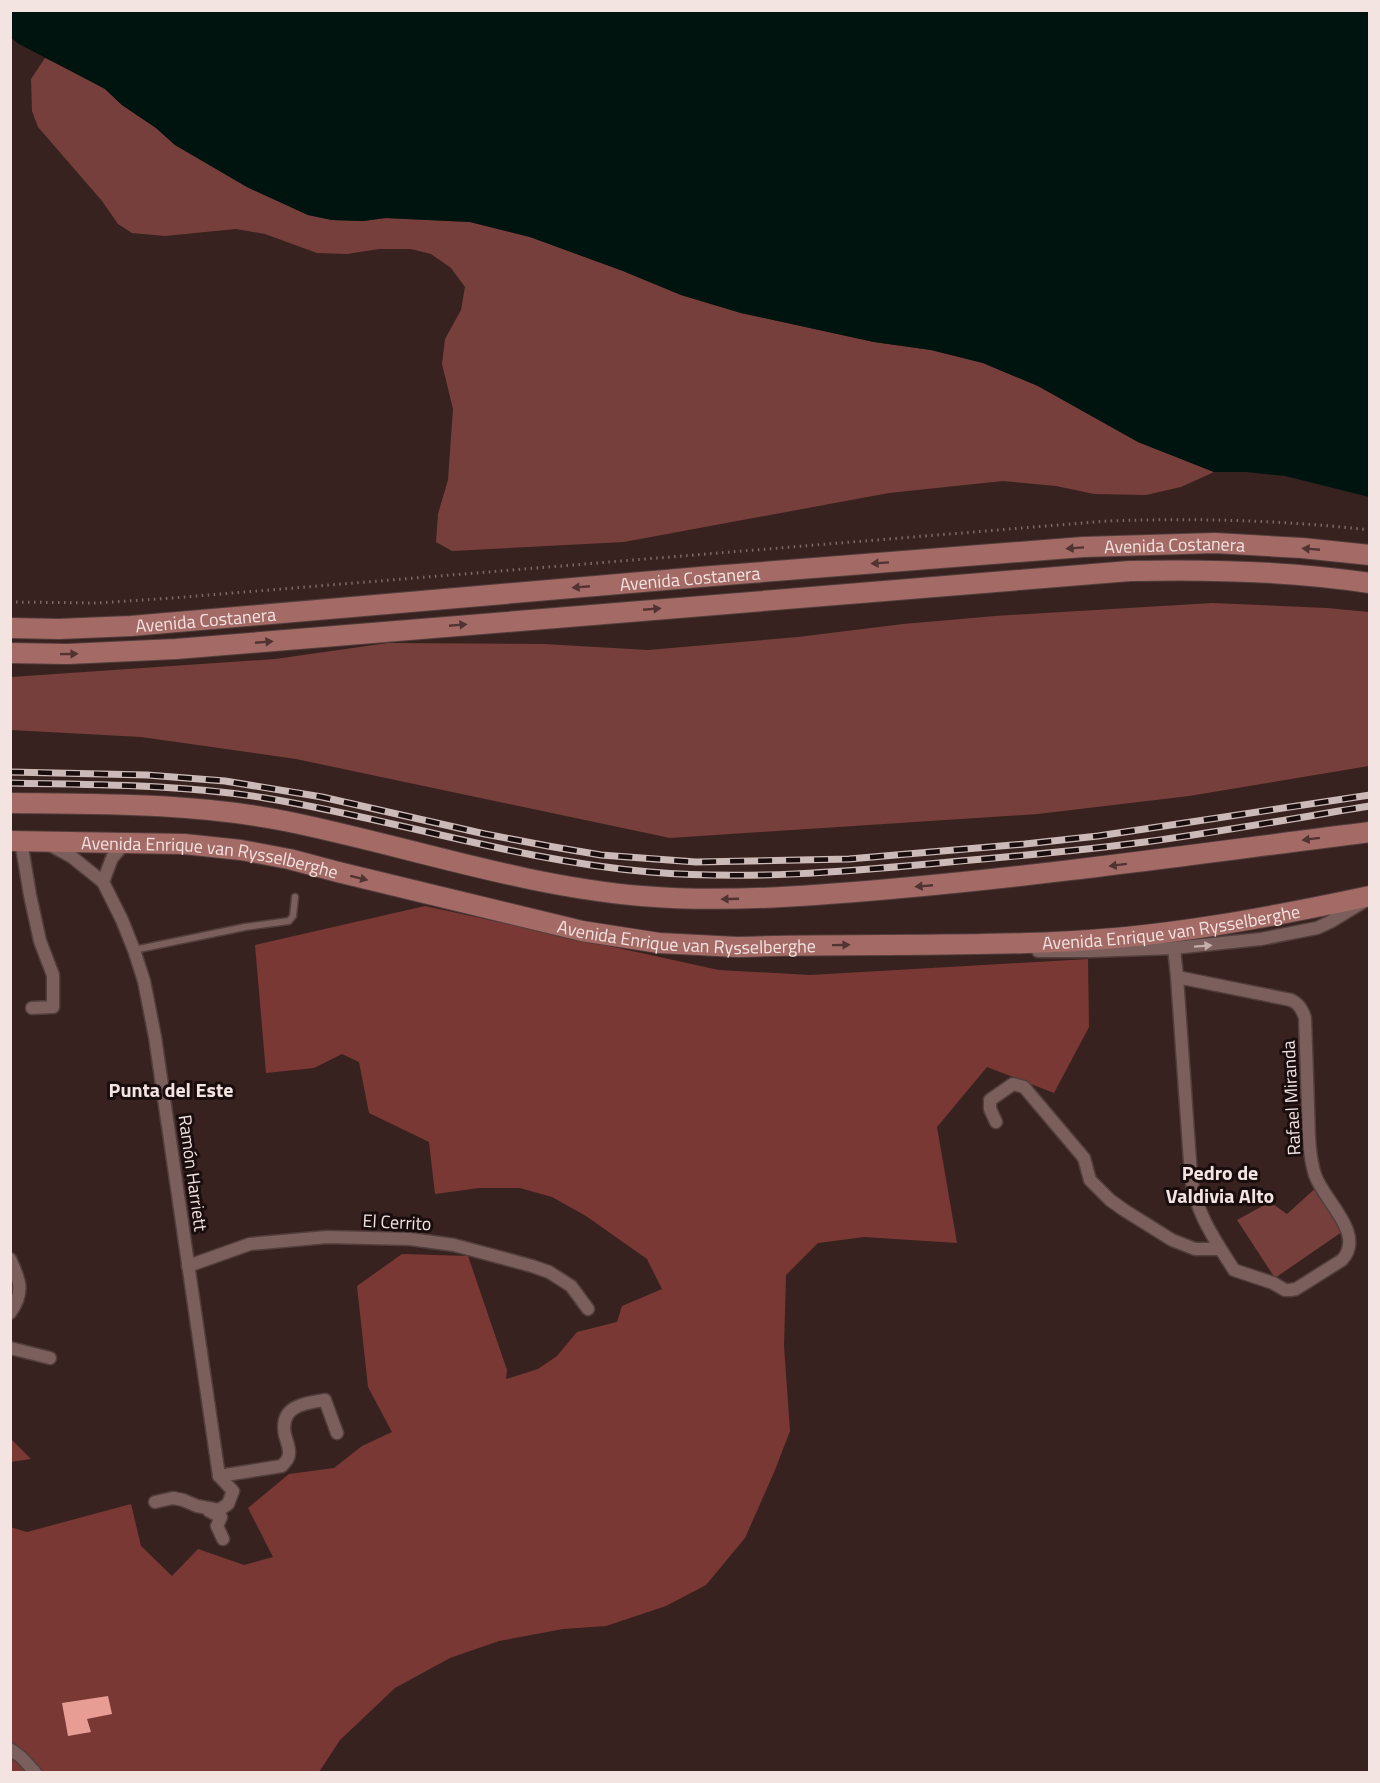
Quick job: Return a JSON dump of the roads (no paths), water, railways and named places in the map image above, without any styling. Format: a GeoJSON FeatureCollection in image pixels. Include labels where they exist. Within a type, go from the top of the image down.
{"type":"FeatureCollection","features":[{"type":"Feature","properties":{"kind":"main road","name":"Avenida Costanera"},"geometry":{"type":"LineString","coordinates":[[10,628],[107,627],[712,576],[1116,545],[1215,543],[1370,555]]}},
{"type":"Feature","properties":{"kind":"main road","name":"Avenida Costanera"},"geometry":{"type":"LineString","coordinates":[[10,653],[76,654],[176,649],[1130,571],[1213,570],[1273,573],[1370,583]]}},
{"type":"Feature","properties":{"kind":"main road","name":"Avenida Enrique van Rysselberghe"},"geometry":{"type":"LineString","coordinates":[[10,803],[164,806],[242,813],[298,824],[533,880],[638,896],[697,900],[929,886],[1100,867],[1370,832]]}},
{"type":"Feature","properties":{"kind":"main road","name":"Avenida Enrique van Rysselberghe"},"geometry":{"type":"LineString","coordinates":[[16,841],[184,844],[241,850],[289,859],[582,931],[659,943],[737,947],[1077,941],[1180,931],[1370,897]]}},
{"type":"Feature","properties":{"kind":"street"},"geometry":{"type":"LineString","coordinates":[[16,841],[40,941],[53,975],[53,1007],[32,1008]]}},
{"type":"Feature","properties":{"kind":"street","name":"Ramón Harriett"},"geometry":{"type":"LineString","coordinates":[[44,842],[72,857],[103,882],[122,920],[144,981],[152,1018],[219,1476],[233,1491],[228,1504],[219,1510],[203,1507]]}},
{"type":"Feature","properties":{"kind":"street"},"geometry":{"type":"LineString","coordinates":[[103,882],[112,858],[124,844]]}},
{"type":"Feature","properties":{"kind":"street"},"geometry":{"type":"LineString","coordinates":[[977,944],[1051,952],[1174,948],[1261,939],[1317,928],[1370,897]]}},
{"type":"Feature","properties":{"kind":"street"},"geometry":{"type":"LineString","coordinates":[[996,1122],[990,1109],[990,1100],[1013,1084],[1024,1087],[1084,1158],[1090,1180],[1110,1200],[1172,1240],[1195,1249],[1220,1249],[1201,1215],[1192,1188],[1174,948]]}},
{"type":"Feature","properties":{"kind":"street","name":"Rafael Miranda"},"geometry":{"type":"LineString","coordinates":[[1177,977],[1290,1000],[1298,1004],[1303,1011],[1309,1153],[1319,1185],[1348,1231],[1350,1246],[1348,1254],[1336,1265],[1296,1288],[1286,1290],[1273,1283],[1234,1270],[1220,1249]]}},
{"type":"Feature","properties":{"kind":"street","name":"El Cerrito"},"geometry":{"type":"LineString","coordinates":[[188,1266],[250,1244],[327,1237],[410,1239],[453,1245],[517,1261],[549,1272],[571,1286],[588,1309]]}},
{"type":"Feature","properties":{"kind":"street"},"geometry":{"type":"LineString","coordinates":[[10,1258],[20,1281],[17,1302],[10,1313]]}},
{"type":"Feature","properties":{"kind":"street"},"geometry":{"type":"LineString","coordinates":[[10,1348],[50,1358]]}},
{"type":"Feature","properties":{"kind":"street"},"geometry":{"type":"LineString","coordinates":[[219,1476],[282,1466],[289,1457],[285,1418],[290,1410],[297,1406],[326,1400],[337,1433]]}},
{"type":"Feature","properties":{"kind":"street"},"geometry":{"type":"LineString","coordinates":[[155,1502],[172,1498],[203,1507],[221,1517],[217,1526],[223,1539]]}},
{"type":"Feature","properties":{"kind":"street"},"geometry":{"type":"LineString","coordinates":[[10,1749],[21,1757],[35,1773]]}},
{"type":"Feature","properties":{"kind":"lane"},"geometry":{"type":"LineString","coordinates":[[134,950],[246,927],[289,921],[293,916],[295,897]]}},
{"type":"Feature","properties":{"kind":"railway"},"geometry":{"type":"LineString","coordinates":[[10,772],[147,775],[225,781],[322,797],[548,846],[601,855],[696,862],[849,859],[1025,844],[1098,836],[1370,795]]}},
{"type":"Feature","properties":{"kind":"railway"},"geometry":{"type":"LineString","coordinates":[[10,783],[138,786],[233,793],[313,807],[553,859],[650,872],[723,875],[831,872],[1068,851],[1173,838],[1370,806]]}},
{"type":"Feature","properties":{"kind":"district","name":"Punta del Este"},"geometry":{"type":"Point","coordinates":[171,1089]}},
{"type":"Feature","properties":{"kind":"district","name":"Pedro de Valdivia Alto"},"geometry":{"type":"Point","coordinates":[1220,1184]}}]}
